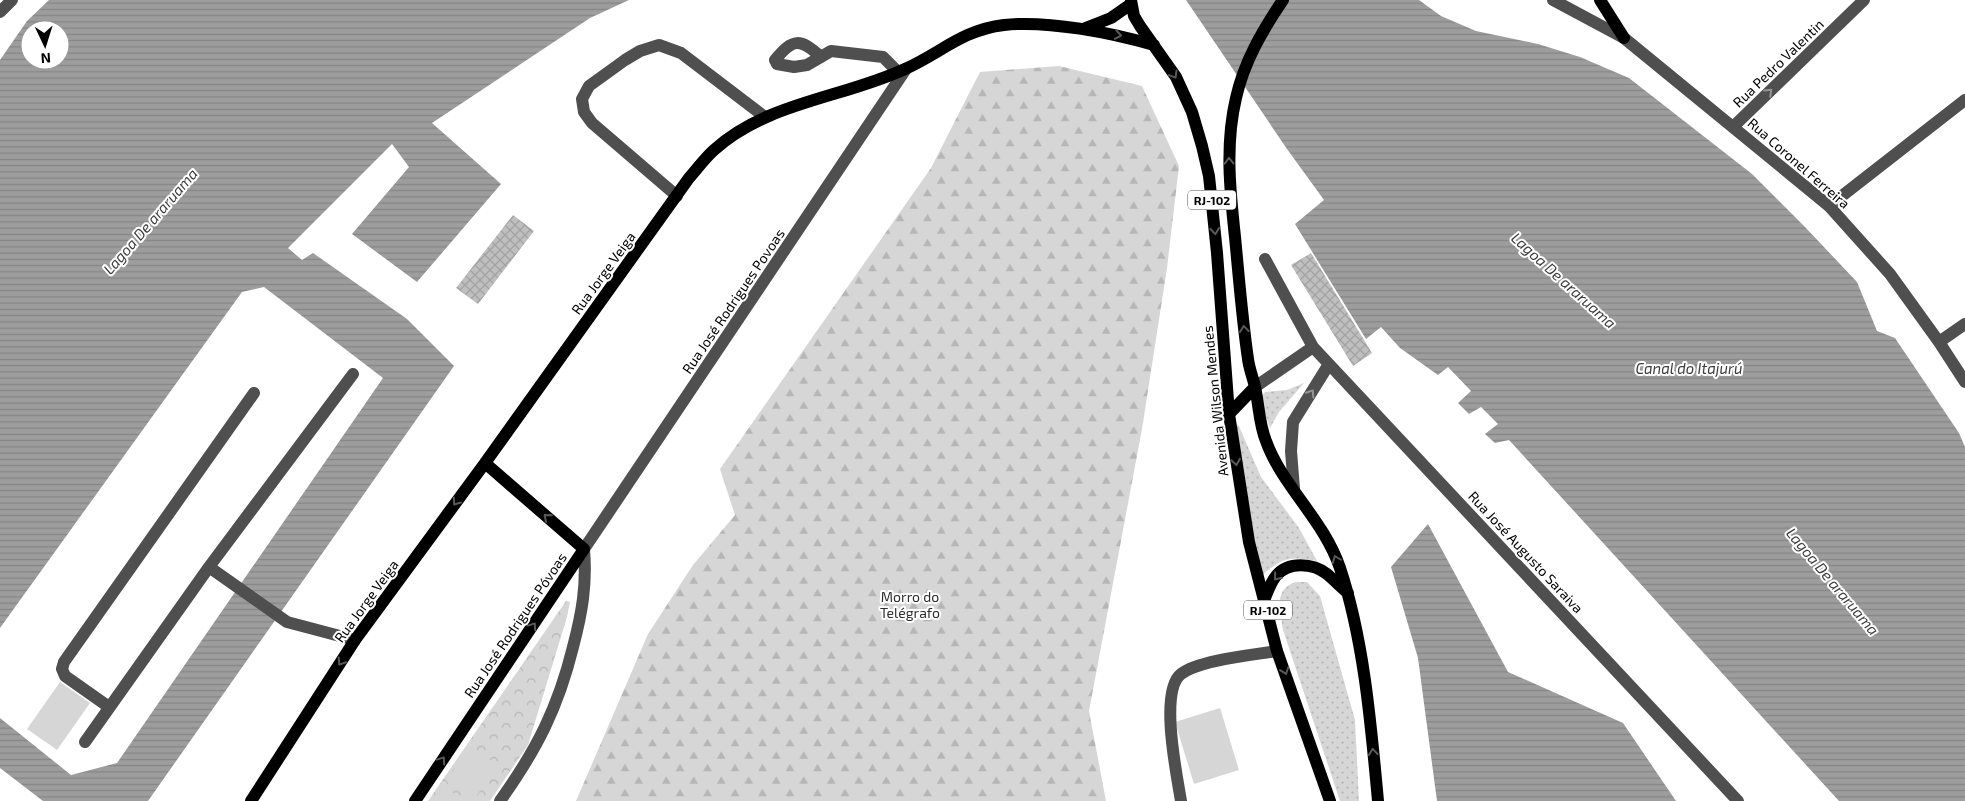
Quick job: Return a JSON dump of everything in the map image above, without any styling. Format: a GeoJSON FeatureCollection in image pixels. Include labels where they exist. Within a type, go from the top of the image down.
{"type":"FeatureCollection","features":[{"type":"Feature","properties":{"kind":"main road","name":"RJ-102"},"geometry":{"type":"LineString","coordinates":[[1283,0],[1264,29],[1246,64],[1234,108],[1229,154],[1240,297],[1248,361],[1266,442],[1273,458],[1334,552],[1348,593],[1366,687],[1378,801]]}},
{"type":"Feature","properties":{"kind":"main road"},"geometry":{"type":"LineString","coordinates":[[1600,0],[1624,38]]}},
{"type":"Feature","properties":{"kind":"main road","name":"RJ-102"},"geometry":{"type":"LineString","coordinates":[[1081,30],[1111,18],[1131,1]]}},
{"type":"Feature","properties":{"kind":"main road","name":"Avenida Wilson Mendes"},"geometry":{"type":"LineString","coordinates":[[1131,1],[1140,26],[1176,77],[1192,112],[1209,176],[1218,253],[1229,414],[1249,542],[1265,598],[1277,651],[1330,801]]}},
{"type":"Feature","properties":{"kind":"main road","name":"Rua Jorge Veiga"},"geometry":{"type":"LineString","coordinates":[[251,801],[355,640],[485,463],[689,178],[714,150],[733,135],[765,118],[819,98],[857,88],[902,70],[956,39],[989,28],[1020,25],[1081,30],[1126,37],[1154,45]]}},
{"type":"Feature","properties":{"kind":"main road"},"geometry":{"type":"LineString","coordinates":[[1229,414],[1255,387]]}},
{"type":"Feature","properties":{"kind":"main road","name":"Rua José Rodrigues Póvoas"},"geometry":{"type":"LineString","coordinates":[[415,801],[584,549],[485,463]]}},
{"type":"Feature","properties":{"kind":"main road"},"geometry":{"type":"LineString","coordinates":[[1265,598],[1276,576],[1288,567],[1296,565],[1308,566],[1326,573],[1348,593]]}},
{"type":"Feature","properties":{"kind":"street"},"geometry":{"type":"LineString","coordinates":[[0,12],[12,0]]}},
{"type":"Feature","properties":{"kind":"street","name":"Rua Coronel Ferreira"},"geometry":{"type":"LineString","coordinates":[[1553,0],[1624,38],[1734,126],[1829,206],[1890,274],[1965,382]]}},
{"type":"Feature","properties":{"kind":"street","name":"Rua Pedro Valentin"},"geometry":{"type":"LineString","coordinates":[[1734,126],[1864,0]]}},
{"type":"Feature","properties":{"kind":"street"},"geometry":{"type":"LineString","coordinates":[[676,196],[592,123],[582,105],[583,94],[589,86],[625,60],[640,52],[653,47],[666,46],[681,53],[765,118]]}},
{"type":"Feature","properties":{"kind":"street"},"geometry":{"type":"LineString","coordinates":[[820,58],[831,52],[883,57],[902,70]]}},
{"type":"Feature","properties":{"kind":"street","name":"Rua José Rodrigues Povoas"},"geometry":{"type":"LineString","coordinates":[[584,549],[902,70]]}},
{"type":"Feature","properties":{"kind":"street"},"geometry":{"type":"LineString","coordinates":[[1829,206],[1965,100]]}},
{"type":"Feature","properties":{"kind":"street","name":"Rua José Augusto Saraiva"},"geometry":{"type":"LineString","coordinates":[[1265,259],[1313,347],[1738,801]]}},
{"type":"Feature","properties":{"kind":"street"},"geometry":{"type":"LineString","coordinates":[[1939,342],[1965,324]]}},
{"type":"Feature","properties":{"kind":"street"},"geometry":{"type":"LineString","coordinates":[[1255,387],[1313,347]]}},
{"type":"Feature","properties":{"kind":"street"},"geometry":{"type":"LineString","coordinates":[[1294,489],[1291,450],[1293,422],[1329,364]]}},
{"type":"Feature","properties":{"kind":"street"},"geometry":{"type":"LineString","coordinates":[[85,742],[208,567],[353,374]]}},
{"type":"Feature","properties":{"kind":"street"},"geometry":{"type":"LineString","coordinates":[[109,707],[65,676],[62,669],[64,662],[254,393]]}},
{"type":"Feature","properties":{"kind":"street"},"geometry":{"type":"LineString","coordinates":[[500,801],[534,751],[551,717],[566,677],[585,595],[584,549]]}},
{"type":"Feature","properties":{"kind":"street"},"geometry":{"type":"LineString","coordinates":[[208,567],[287,622],[355,640]]}},
{"type":"Feature","properties":{"kind":"street"},"geometry":{"type":"LineString","coordinates":[[1181,801],[1172,737],[1171,700],[1176,680],[1183,672],[1220,660],[1277,651]]}},
{"type":"Feature","properties":{"kind":"green space","name":"Morro do Telégrafo"},"geometry":{"type":"Polygon","coordinates":[[[1059,66],[1142,86],[1179,166],[1167,268],[1142,429],[1089,711],[1106,801],[576,801],[648,634],[693,565],[735,515],[720,469],[931,168],[980,72],[1059,66]]]}},
{"type":"Feature","properties":{"kind":"green space"},"geometry":{"type":"Polygon","coordinates":[[[1304,383],[1279,412],[1270,428],[1262,406],[1262,396],[1265,392],[1287,390],[1304,383]]]}},
{"type":"Feature","properties":{"kind":"green space"},"geometry":{"type":"Polygon","coordinates":[[[1238,424],[1261,477],[1299,528],[1317,561],[1287,559],[1262,575],[1250,522],[1236,430],[1238,424]]]}},
{"type":"Feature","properties":{"kind":"green space"},"geometry":{"type":"Polygon","coordinates":[[[1296,582],[1307,582],[1320,596],[1355,720],[1359,801],[1340,801],[1283,630],[1280,608],[1281,595],[1289,585],[1296,582]]]}},
{"type":"Feature","properties":{"kind":"green space"},"geometry":{"type":"Polygon","coordinates":[[[566,601],[570,602],[567,617],[528,745],[490,801],[428,801],[566,601]]]}},
{"type":"Feature","properties":{"kind":"green space"},"geometry":{"type":"Polygon","coordinates":[[[60,682],[90,703],[57,750],[27,729],[60,682]]]}},
{"type":"Feature","properties":{"kind":"green space"},"geometry":{"type":"Polygon","coordinates":[[[1220,708],[1239,770],[1194,784],[1175,722],[1220,708]]]}},
{"type":"Feature","properties":{"kind":"green space"},"geometry":{"type":"Polygon","coordinates":[[[469,747],[497,764],[474,800],[446,781],[469,747]]]}},
{"type":"Feature","properties":{"kind":"green space"},"geometry":{"type":"Polygon","coordinates":[[[443,786],[465,801],[433,801],[443,786]]]}},
{"type":"Feature","properties":{"kind":"water","name":"Lagoa De araruama"},"geometry":{"type":"Polygon","coordinates":[[[49,0],[629,0],[590,18],[432,123],[501,184],[417,282],[352,234],[409,167],[392,144],[288,248],[302,260],[313,253],[407,319],[454,366],[148,801],[43,801],[0,768],[0,718],[71,775],[117,763],[383,378],[264,287],[242,292],[0,628],[0,60],[20,31],[20,70],[70,70],[70,20],[28,20],[49,0]]]}},
{"type":"Feature","properties":{"kind":"water","name":"Canal do Itajurú"},"geometry":{"type":"Polygon","coordinates":[[[1186,0],[1419,0],[1441,16],[1476,31],[1538,44],[1580,57],[1629,78],[1752,174],[1805,227],[1857,282],[1877,331],[1895,338],[1959,433],[1965,447],[1965,801],[1839,801],[1509,440],[1495,443],[1485,434],[1498,424],[1481,407],[1469,414],[1458,403],[1471,391],[1448,367],[1438,375],[1400,348],[1381,327],[1366,339],[1295,224],[1324,200],[1186,0]]]}},
{"type":"Feature","properties":{"kind":"water"},"geometry":{"type":"Polygon","coordinates":[[[1428,524],[1508,672],[1623,723],[1676,801],[1437,801],[1418,658],[1391,567],[1428,524]]]}},
{"type":"Feature","properties":{"kind":"building"},"geometry":{"type":"Polygon","coordinates":[[[513,215],[534,231],[478,304],[456,288],[513,215]]]}},
{"type":"Feature","properties":{"kind":"building"},"geometry":{"type":"Polygon","coordinates":[[[1311,253],[1372,353],[1353,366],[1291,265],[1311,253]]]}}]}
